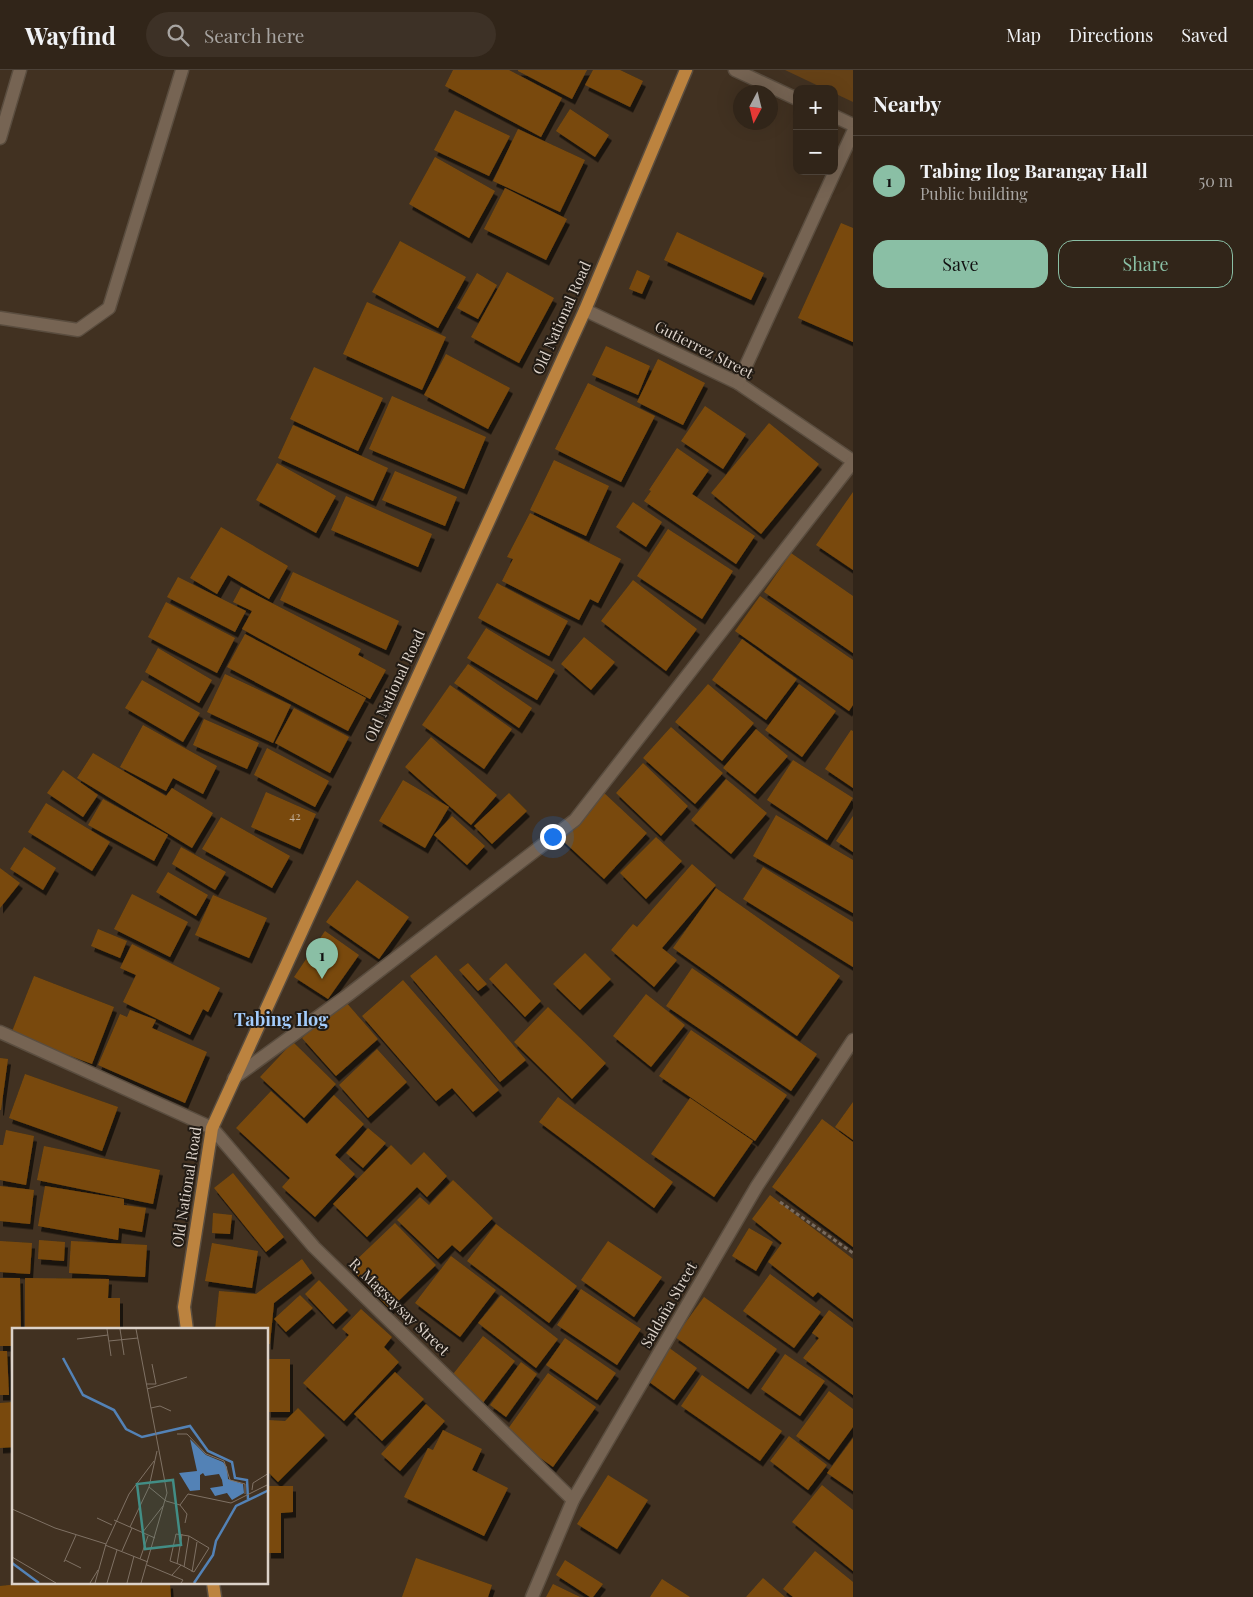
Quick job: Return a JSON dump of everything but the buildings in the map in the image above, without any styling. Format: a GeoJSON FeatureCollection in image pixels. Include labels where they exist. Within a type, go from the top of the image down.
{"type":"FeatureCollection","features":[{"type":"Feature","properties":{"kind":"main road","name":"Old National Road"},"geometry":{"type":"LineString","coordinates":[[187,1328],[184,1307],[212,1128],[585,310],[686,70]]}},
{"type":"Feature","properties":{"kind":"main road"},"geometry":{"type":"LineString","coordinates":[[213,1584],[214,1597]]}},
{"type":"Feature","properties":{"kind":"street"},"geometry":{"type":"LineString","coordinates":[[0,138],[20,70]]}},
{"type":"Feature","properties":{"kind":"street"},"geometry":{"type":"LineString","coordinates":[[0,318],[78,330],[109,308],[182,70]]}},
{"type":"Feature","properties":{"kind":"street"},"geometry":{"type":"LineString","coordinates":[[735,70],[793,97]]}},
{"type":"Feature","properties":{"kind":"street"},"geometry":{"type":"LineString","coordinates":[[838,118],[853,125]]}},
{"type":"Feature","properties":{"kind":"street"},"geometry":{"type":"LineString","coordinates":[[738,383],[853,132]]}},
{"type":"Feature","properties":{"kind":"street","name":"Gutierrez Street"},"geometry":{"type":"LineString","coordinates":[[585,310],[738,383],[853,462]]}},
{"type":"Feature","properties":{"kind":"street"},"geometry":{"type":"LineString","coordinates":[[234,1078],[348,995],[575,820],[853,462]]}},
{"type":"Feature","properties":{"kind":"street"},"geometry":{"type":"LineString","coordinates":[[0,1032],[212,1128]]}},
{"type":"Feature","properties":{"kind":"street","name":"Saldaña Street"},"geometry":{"type":"LineString","coordinates":[[532,1597],[573,1500],[757,1186],[853,1040]]}},
{"type":"Feature","properties":{"kind":"street","name":"R. Magsaysay Street"},"geometry":{"type":"LineString","coordinates":[[212,1128],[314,1247],[573,1500]]}},
{"type":"Feature","properties":{"kind":"path"},"geometry":{"type":"LineString","coordinates":[[757,1186],[853,1252]]}},
{"type":"Feature","properties":{"kind":"shaded area"},"geometry":{"type":"Polygon","coordinates":[[[785,70],[853,70],[853,102],[838,95],[838,85],[817,85],[785,70]]]}},
{"type":"Feature","properties":{"kind":"place","name":"Tabing Ilog Barangay Hall"},"geometry":{"type":"Point","coordinates":[322,979]}},
{"type":"Feature","properties":{"kind":"district","name":"Tabing Ilog"},"geometry":{"type":"Point","coordinates":[281,1020]}}]}
